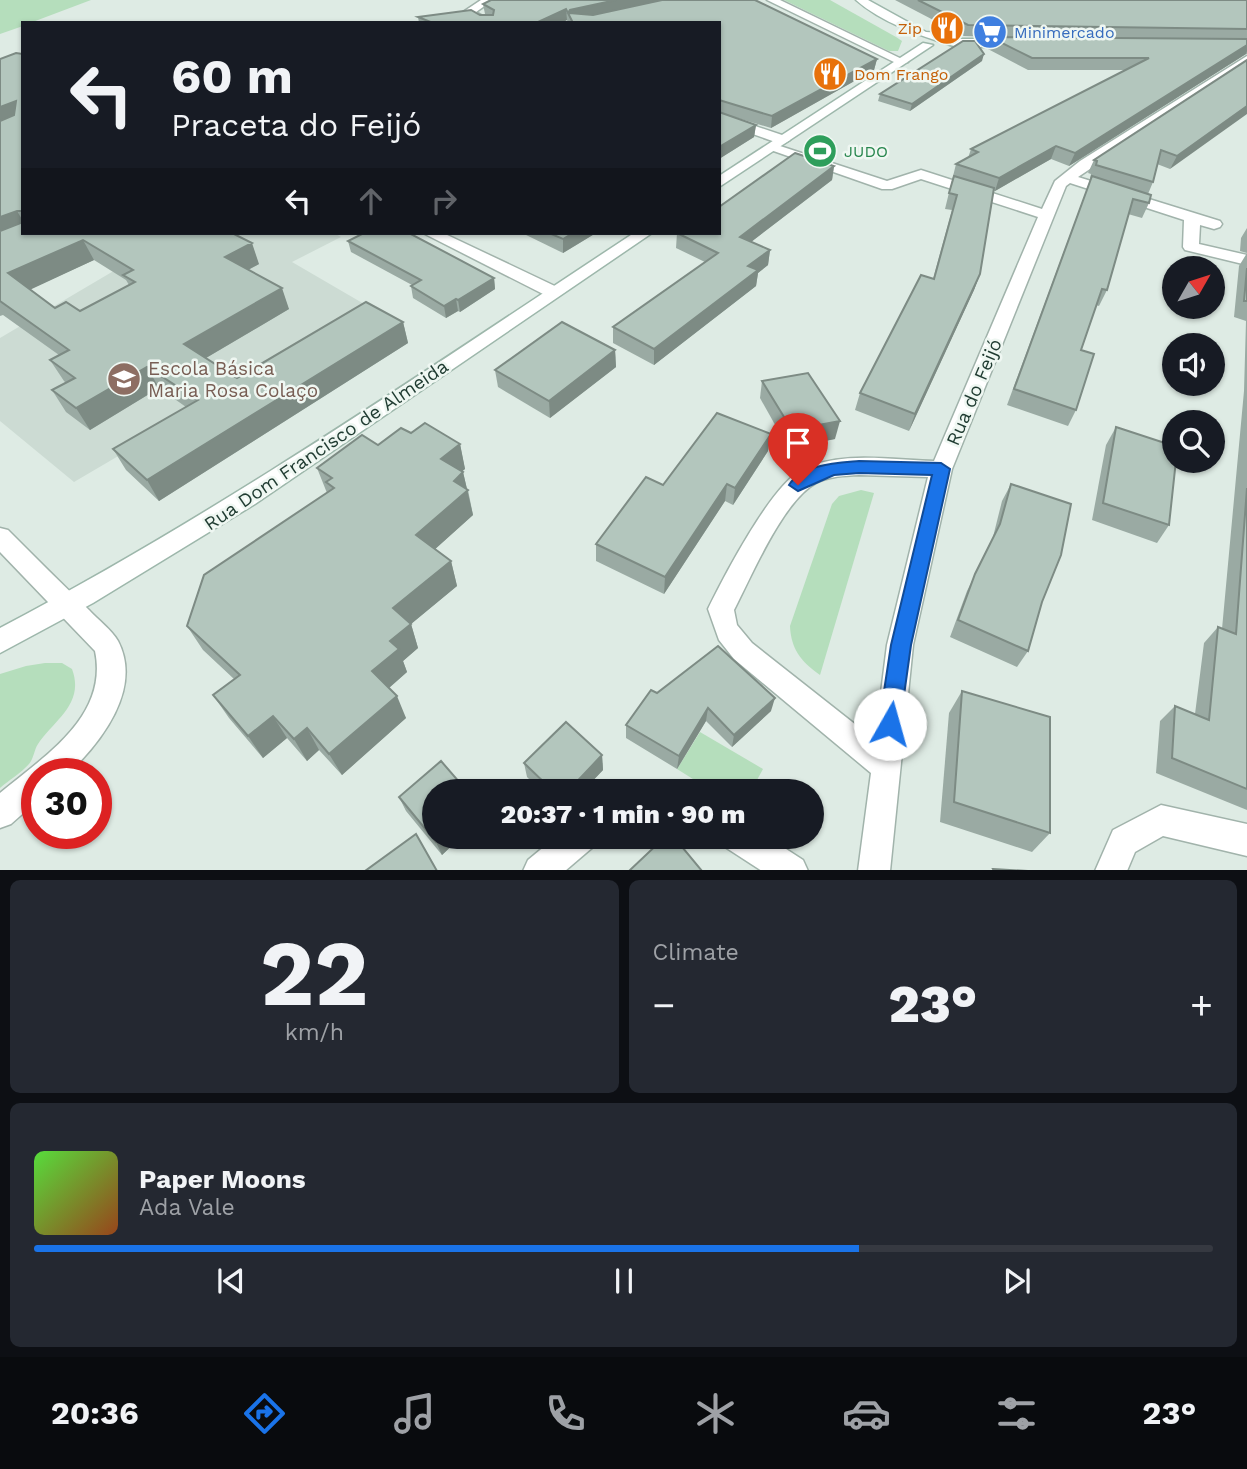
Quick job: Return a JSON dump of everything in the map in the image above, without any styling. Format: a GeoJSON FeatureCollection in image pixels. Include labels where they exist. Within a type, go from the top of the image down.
{"type":"FeatureCollection","features":[{"type":"Feature","properties":{"kind":"street"},"geometry":{"type":"LineString","coordinates":[[485,21],[468,12],[488,0]]}},
{"type":"Feature","properties":{"kind":"street"},"geometry":{"type":"LineString","coordinates":[[772,0],[902,62]]}},
{"type":"Feature","properties":{"kind":"street"},"geometry":{"type":"LineString","coordinates":[[861,0],[926,40],[945,46],[953,42],[1036,42]]}},
{"type":"Feature","properties":{"kind":"street"},"geometry":{"type":"LineString","coordinates":[[721,182],[902,62],[926,40]]}},
{"type":"Feature","properties":{"kind":"street","name":"Rua do Feijó"},"geometry":{"type":"LineString","coordinates":[[874,870],[901,645],[941,469],[1060,184],[1085,164],[1247,59]]}},
{"type":"Feature","properties":{"kind":"street"},"geometry":{"type":"LineString","coordinates":[[721,119],[887,186],[921,174],[1046,215]]}},
{"type":"Feature","properties":{"kind":"street"},"geometry":{"type":"LineString","coordinates":[[1068,178],[1214,223]]}},
{"type":"Feature","properties":{"kind":"street"},"geometry":{"type":"LineString","coordinates":[[1192,216],[1191,247],[1247,260]]}},
{"type":"Feature","properties":{"kind":"street"},"geometry":{"type":"LineString","coordinates":[[435,235],[553,292]]}},
{"type":"Feature","properties":{"kind":"street","name":"Rua Dom Francisco de Almeida"},"geometry":{"type":"LineString","coordinates":[[0,641],[69,606],[190,535],[640,235]]}},
{"type":"Feature","properties":{"kind":"street"},"geometry":{"type":"LineString","coordinates":[[885,766],[743,651],[722,625],[721,609],[781,500],[808,477],[834,469],[859,467],[941,469]]}},
{"type":"Feature","properties":{"kind":"street"},"geometry":{"type":"LineString","coordinates":[[0,537],[107,646],[112,659],[111,685],[107,699],[88,733],[62,758]]}},
{"type":"Feature","properties":{"kind":"street"},"geometry":{"type":"LineString","coordinates":[[0,813],[21,795]]}},
{"type":"Feature","properties":{"kind":"street"},"geometry":{"type":"LineString","coordinates":[[1111,870],[1124,841],[1161,820],[1247,840]]}},
{"type":"Feature","properties":{"kind":"street"},"geometry":{"type":"LineString","coordinates":[[538,870],[565,849]]}},
{"type":"Feature","properties":{"kind":"street"},"geometry":{"type":"LineString","coordinates":[[757,849],[792,870]]}},
{"type":"Feature","properties":{"kind":"shaded area","name":"Escola Básica Maria Rosa Colaço"},"geometry":{"type":"Polygon","coordinates":[[[175,235],[338,235],[341,237],[292,262],[371,308],[74,482],[0,421],[0,338],[175,235]]]}},
{"type":"Feature","properties":{"kind":"green space"},"geometry":{"type":"Polygon","coordinates":[[[0,0],[91,0],[35,21],[21,21],[21,27],[0,34],[0,0]]]}},
{"type":"Feature","properties":{"kind":"green space"},"geometry":{"type":"Polygon","coordinates":[[[784,0],[830,0],[902,41],[898,51],[889,51],[784,0]]]}},
{"type":"Feature","properties":{"kind":"green space"},"geometry":{"type":"Polygon","coordinates":[[[861,490],[874,493],[820,675],[798,654],[792,642],[790,626],[832,504],[839,496],[861,490]]]}},
{"type":"Feature","properties":{"kind":"green space"},"geometry":{"type":"Polygon","coordinates":[[[62,663],[72,669],[74,692],[66,711],[38,744],[32,758],[21,758],[21,771],[0,788],[0,674],[26,666],[62,663]]]}},
{"type":"Feature","properties":{"kind":"green space"},"geometry":{"type":"Polygon","coordinates":[[[700,732],[763,769],[758,779],[693,779],[677,769],[700,732]]]}},
{"type":"Feature","properties":{"kind":"building"},"geometry":{"type":"Polygon","coordinates":[[[491,0],[616,0],[570,10],[568,13],[566,9],[540,21],[428,21],[418,17],[471,10],[480,15],[493,15],[494,10],[483,4],[491,0]]]}},
{"type":"Feature","properties":{"kind":"building"},"geometry":{"type":"Polygon","coordinates":[[[662,0],[755,0],[877,59],[772,116],[721,101],[721,21],[572,21],[568,13],[593,15],[662,0]]]}},
{"type":"Feature","properties":{"kind":"building"},"geometry":{"type":"Polygon","coordinates":[[[918,0],[1247,0],[1247,29],[968,25],[918,0]]]}},
{"type":"Feature","properties":{"kind":"building"},"geometry":{"type":"Polygon","coordinates":[[[990,37],[1247,39],[1247,45],[1075,153],[1056,146],[999,178],[956,164],[978,152],[971,149],[1149,58],[1032,58],[990,37]]]}},
{"type":"Feature","properties":{"kind":"building"},"geometry":{"type":"Polygon","coordinates":[[[963,41],[975,41],[984,54],[912,104],[880,94],[963,41]]]}},
{"type":"Feature","properties":{"kind":"building"},"geometry":{"type":"Polygon","coordinates":[[[21,54],[21,211],[0,217],[0,121],[14,115],[16,101],[0,107],[0,59],[21,54]]]}},
{"type":"Feature","properties":{"kind":"building"},"geometry":{"type":"Polygon","coordinates":[[[1247,60],[1247,106],[1177,156],[1161,150],[1153,182],[1096,165],[1097,161],[1094,160],[1247,60]]]}},
{"type":"Feature","properties":{"kind":"building"},"geometry":{"type":"Polygon","coordinates":[[[721,113],[756,125],[721,146],[721,113]]]}},
{"type":"Feature","properties":{"kind":"building"},"geometry":{"type":"Polygon","coordinates":[[[795,153],[834,166],[740,237],[770,250],[748,266],[758,270],[654,349],[613,327],[718,253],[681,235],[721,235],[721,206],[795,153]]]}},
{"type":"Feature","properties":{"kind":"building"},"geometry":{"type":"Polygon","coordinates":[[[954,176],[994,188],[980,274],[915,414],[860,393],[921,275],[934,279],[957,195],[949,193],[954,176]]]}},
{"type":"Feature","properties":{"kind":"building"},"geometry":{"type":"Polygon","coordinates":[[[1092,176],[1151,195],[1149,203],[1133,199],[1107,290],[1102,289],[1081,350],[1094,354],[1076,410],[1014,389],[1092,176]]]}},
{"type":"Feature","properties":{"kind":"building"},"geometry":{"type":"Polygon","coordinates":[[[21,223],[21,235],[236,235],[252,243],[225,257],[282,288],[184,344],[237,378],[366,302],[403,322],[147,480],[113,449],[198,400],[147,367],[76,408],[52,390],[75,378],[50,360],[69,350],[0,301],[0,231],[21,223]],[[83,240],[8,273],[55,308],[66,302],[80,311],[135,282],[123,275],[133,270],[83,240]]]}},
{"type":"Feature","properties":{"kind":"building"},"geometry":{"type":"Polygon","coordinates":[[[360,235],[413,235],[494,278],[444,306],[411,286],[421,280],[348,241],[360,235]]]}},
{"type":"Feature","properties":{"kind":"building"},"geometry":{"type":"Polygon","coordinates":[[[554,235],[570,235],[563,239],[554,235]]]}},
{"type":"Feature","properties":{"kind":"building"},"geometry":{"type":"Polygon","coordinates":[[[1247,268],[1247,301],[1244,301],[1247,268]]]}},
{"type":"Feature","properties":{"kind":"building"},"geometry":{"type":"Polygon","coordinates":[[[562,322],[615,350],[549,401],[495,370],[562,322]]]}},
{"type":"Feature","properties":{"kind":"building"},"geometry":{"type":"Polygon","coordinates":[[[808,373],[840,421],[792,430],[762,381],[808,373]]]}},
{"type":"Feature","properties":{"kind":"building"},"geometry":{"type":"Polygon","coordinates":[[[717,413],[771,434],[735,488],[727,484],[665,577],[596,544],[646,477],[663,485],[717,413]]]}},
{"type":"Feature","properties":{"kind":"building"},"geometry":{"type":"Polygon","coordinates":[[[425,423],[460,444],[441,459],[463,472],[454,481],[468,490],[416,535],[451,561],[393,608],[411,624],[390,641],[399,649],[372,671],[397,696],[329,754],[307,728],[294,739],[273,716],[248,736],[213,695],[240,675],[187,626],[204,575],[334,488],[326,482],[332,478],[317,468],[362,435],[378,445],[401,428],[411,433],[425,423]]]}},
{"type":"Feature","properties":{"kind":"building"},"geometry":{"type":"Polygon","coordinates":[[[1116,427],[1162,442],[1162,473],[1175,473],[1169,525],[1103,503],[1116,427]]]}},
{"type":"Feature","properties":{"kind":"building"},"geometry":{"type":"Polygon","coordinates":[[[1011,484],[1071,504],[1061,555],[1042,602],[1028,651],[958,620],[975,574],[1000,524],[1011,484]]]}},
{"type":"Feature","properties":{"kind":"building"},"geometry":{"type":"Polygon","coordinates":[[[1247,488],[1247,789],[1172,758],[1175,706],[1209,720],[1218,627],[1236,634],[1247,488]]]}},
{"type":"Feature","properties":{"kind":"building"},"geometry":{"type":"Polygon","coordinates":[[[718,646],[775,698],[734,735],[708,708],[679,756],[626,725],[651,690],[657,693],[718,646]]]}},
{"type":"Feature","properties":{"kind":"building"},"geometry":{"type":"Polygon","coordinates":[[[962,691],[1050,717],[1050,833],[954,802],[962,691]]]}},
{"type":"Feature","properties":{"kind":"building"},"geometry":{"type":"Polygon","coordinates":[[[566,722],[602,755],[579,779],[541,779],[524,763],[566,722]]]}},
{"type":"Feature","properties":{"kind":"building"},"geometry":{"type":"Polygon","coordinates":[[[441,761],[457,779],[422,779],[422,825],[399,797],[441,761]]]}},
{"type":"Feature","properties":{"kind":"building"},"geometry":{"type":"Polygon","coordinates":[[[416,834],[422,849],[436,870],[366,870],[416,834]]]}},
{"type":"Feature","properties":{"kind":"building"},"geometry":{"type":"Polygon","coordinates":[[[652,849],[684,849],[701,870],[630,870],[652,849]]]}},
{"type":"Feature","properties":{"kind":"place","name":"Zip"},"geometry":{"type":"Point","coordinates":[947,28]}},
{"type":"Feature","properties":{"kind":"place","name":"Minimercado"},"geometry":{"type":"Point","coordinates":[990,32]}},
{"type":"Feature","properties":{"kind":"place","name":"Dom Frango"},"geometry":{"type":"Point","coordinates":[830,74]}},
{"type":"Feature","properties":{"kind":"place","name":"JUDO"},"geometry":{"type":"Point","coordinates":[820,151]}},
{"type":"Feature","properties":{"kind":"place","name":"Escola Básica Maria Rosa Colaço"},"geometry":{"type":"Point","coordinates":[124,379]}},
{"type":"Feature","properties":{"kind":"route"},"geometry":{"type":"LineString","coordinates":[[798,485],[808,477],[834,469],[941,469],[901,645],[890,724]]}}]}
